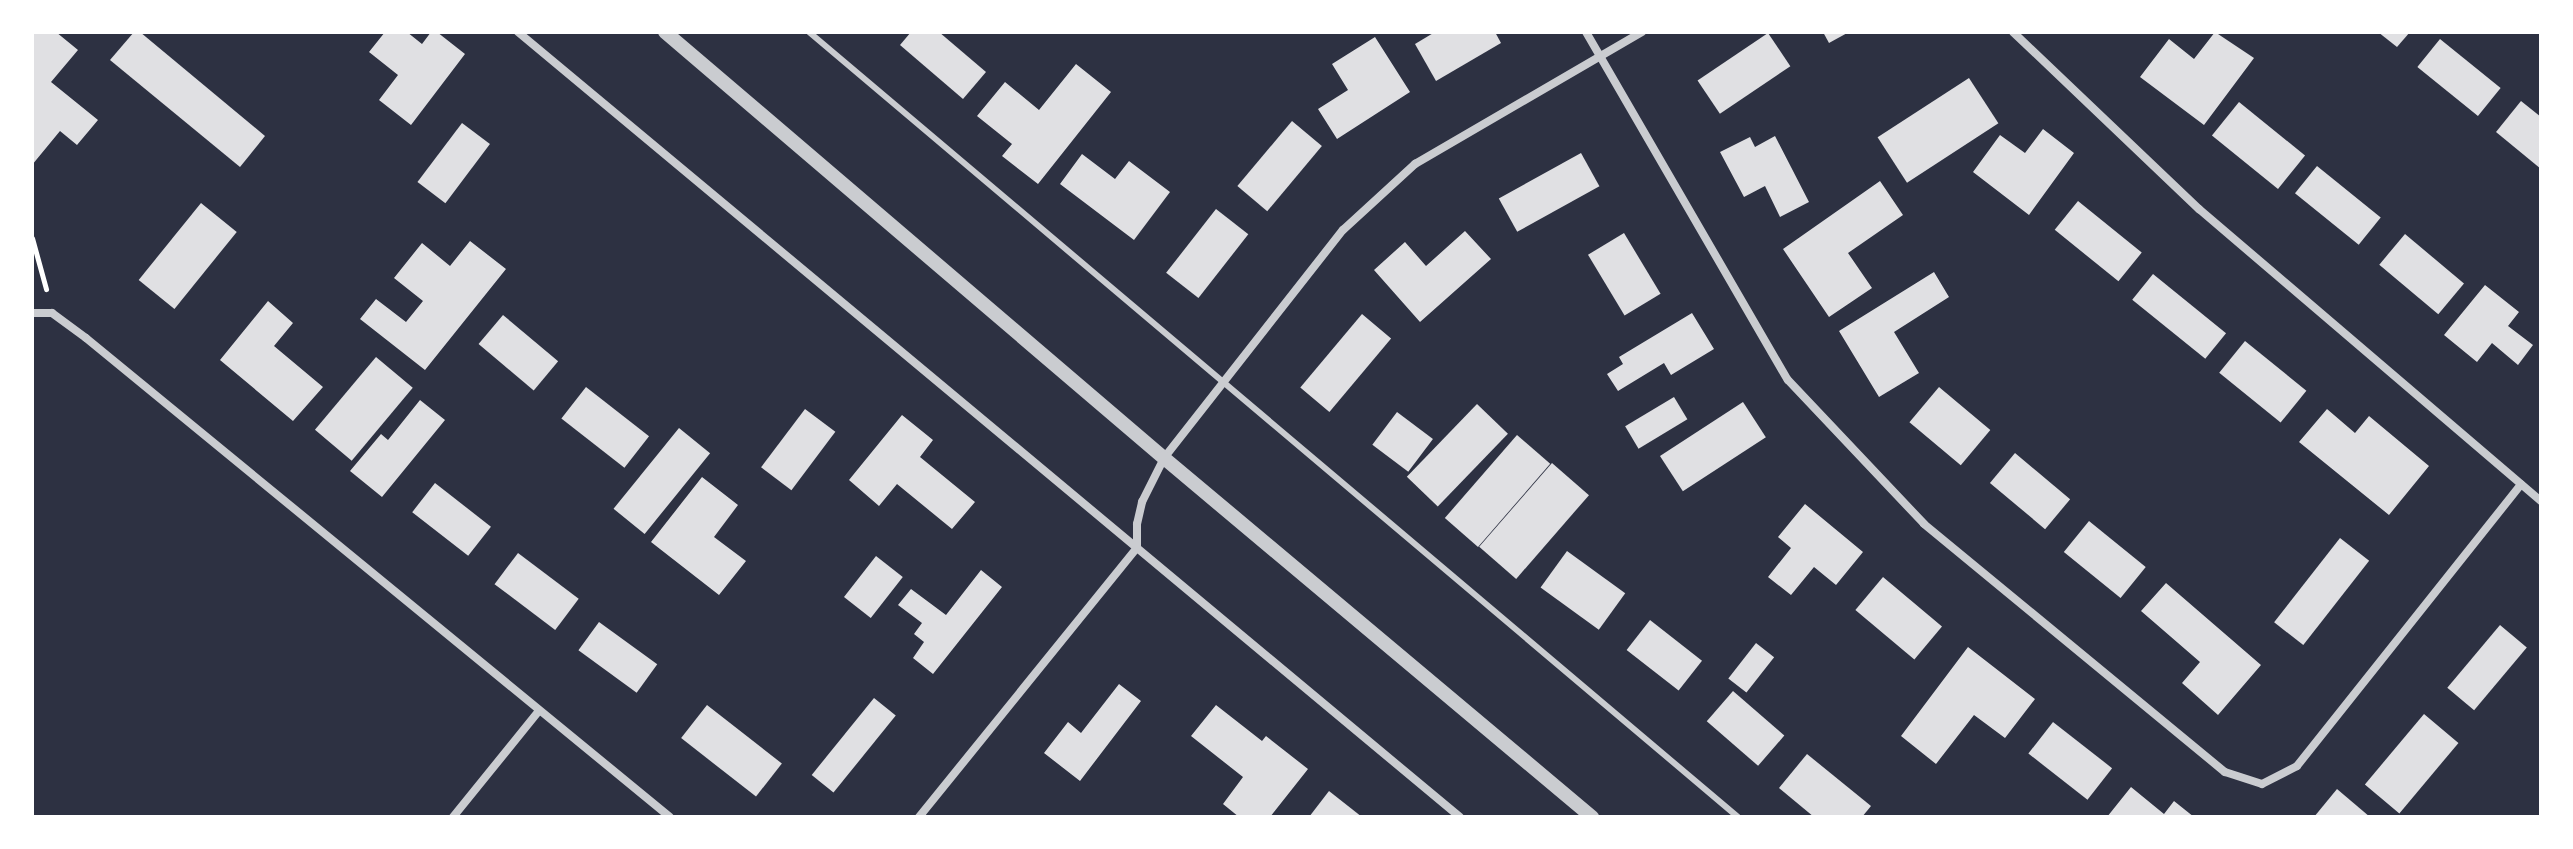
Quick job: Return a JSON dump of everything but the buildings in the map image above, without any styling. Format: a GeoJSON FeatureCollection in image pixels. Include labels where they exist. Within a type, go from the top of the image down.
{"type":"FeatureCollection","features":[{"type":"Feature","properties":{"kind":"street"},"geometry":{"type":"LineString","coordinates":[[518,32],[1460,817]]}},
{"type":"Feature","properties":{"kind":"street"},"geometry":{"type":"LineString","coordinates":[[665,32],[1164,458],[1592,817]]}},
{"type":"Feature","properties":{"kind":"street"},"geometry":{"type":"LineString","coordinates":[[1586,32],[1788,380],[1924,524],[2225,772],[2262,784],[2297,766],[2521,484]]}},
{"type":"Feature","properties":{"kind":"street"},"geometry":{"type":"LineString","coordinates":[[919,817],[1137,548],[1137,524],[1142,502],[1164,458],[1222,380],[1343,230],[1415,164],[1642,32]]}},
{"type":"Feature","properties":{"kind":"street"},"geometry":{"type":"LineString","coordinates":[[2013,32],[2199,209],[2541,501]]}},
{"type":"Feature","properties":{"kind":"street"},"geometry":{"type":"LineString","coordinates":[[32,313],[52,313],[670,817]]}},
{"type":"Feature","properties":{"kind":"street"},"geometry":{"type":"LineString","coordinates":[[453,817],[538,712]]}},
{"type":"Feature","properties":{"kind":"lane"},"geometry":{"type":"LineString","coordinates":[[809,32],[1738,817]]}},
{"type":"Feature","properties":{"kind":"path"},"geometry":{"type":"LineString","coordinates":[[32,238],[52,313]]}}]}
